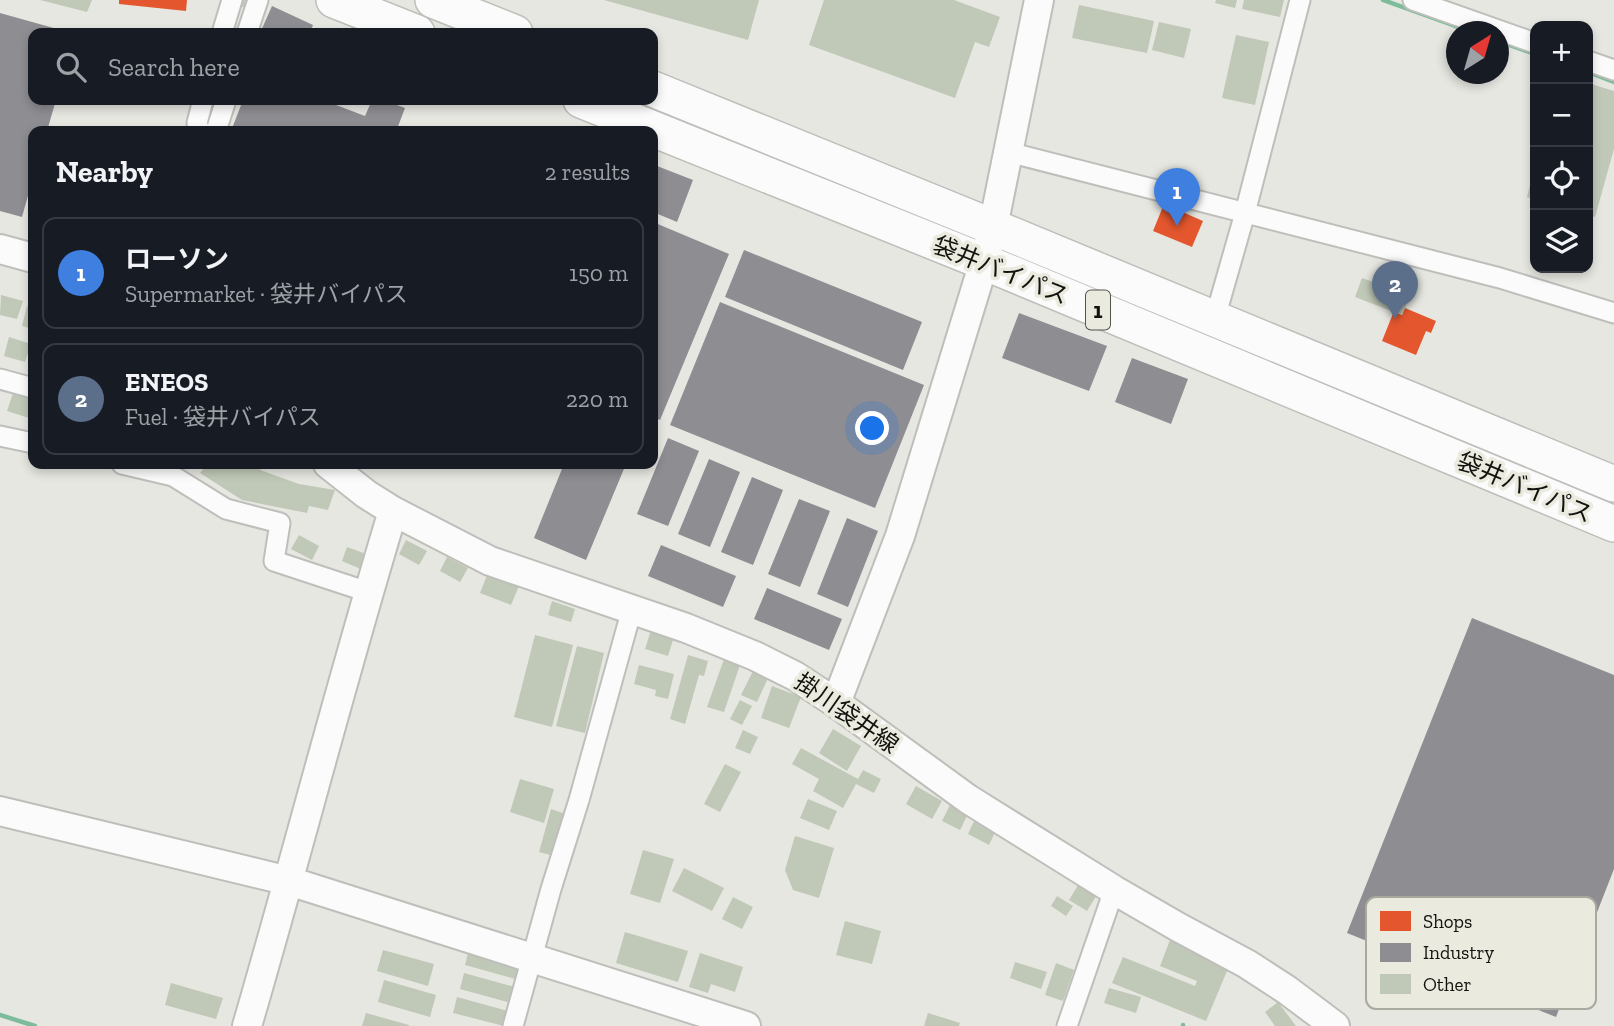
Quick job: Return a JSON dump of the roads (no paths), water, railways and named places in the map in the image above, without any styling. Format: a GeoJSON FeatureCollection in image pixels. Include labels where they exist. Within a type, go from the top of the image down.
{"type":"FeatureCollection","features":[{"type":"Feature","properties":{"kind":"highway"},"geometry":{"type":"LineString","coordinates":[[334,0],[404,28]]}},
{"type":"Feature","properties":{"kind":"highway"},"geometry":{"type":"LineString","coordinates":[[433,0],[503,28]]}},
{"type":"Feature","properties":{"kind":"highway","name":"袋井バイパス"},"geometry":{"type":"LineString","coordinates":[[658,91],[993,226],[1614,484]]}},
{"type":"Feature","properties":{"kind":"highway","name":"袋井バイパス"},"geometry":{"type":"LineString","coordinates":[[593,105],[646,126]]}},
{"type":"Feature","properties":{"kind":"highway","name":"袋井バイパス"},"geometry":{"type":"LineString","coordinates":[[658,131],[984,262],[1614,524]]}},
{"type":"Feature","properties":{"kind":"street"},"geometry":{"type":"LineString","coordinates":[[836,703],[900,536],[984,262],[1039,0]]}},
{"type":"Feature","properties":{"kind":"street"},"geometry":{"type":"LineString","coordinates":[[1215,318],[1300,0]]}},
{"type":"Feature","properties":{"kind":"street"},"geometry":{"type":"LineString","coordinates":[[1413,0],[1530,41]]}},
{"type":"Feature","properties":{"kind":"street"},"geometry":{"type":"LineString","coordinates":[[226,28],[244,2]]}},
{"type":"Feature","properties":{"kind":"street"},"geometry":{"type":"LineString","coordinates":[[236,28],[244,2]]}},
{"type":"Feature","properties":{"kind":"street"},"geometry":{"type":"LineString","coordinates":[[244,2],[247,28]]}},
{"type":"Feature","properties":{"kind":"street"},"geometry":{"type":"LineString","coordinates":[[1593,63],[1614,70]]}},
{"type":"Feature","properties":{"kind":"street"},"geometry":{"type":"LineString","coordinates":[[199,126],[197,122],[202,105]]}},
{"type":"Feature","properties":{"kind":"street"},"geometry":{"type":"LineString","coordinates":[[204,126],[211,105]]}},
{"type":"Feature","properties":{"kind":"street"},"geometry":{"type":"LineString","coordinates":[[218,126],[224,105]]}},
{"type":"Feature","properties":{"kind":"street"},"geometry":{"type":"LineString","coordinates":[[1008,152],[1500,278],[1614,313]]}},
{"type":"Feature","properties":{"kind":"street"},"geometry":{"type":"LineString","coordinates":[[0,249],[28,257]]}},
{"type":"Feature","properties":{"kind":"street"},"geometry":{"type":"LineString","coordinates":[[0,379],[28,387]]}},
{"type":"Feature","properties":{"kind":"street"},"geometry":{"type":"LineString","coordinates":[[0,436],[28,442]]}},
{"type":"Feature","properties":{"kind":"street"},"geometry":{"type":"LineString","coordinates":[[143,469],[173,476],[226,509],[280,523],[274,561],[368,592]]}},
{"type":"Feature","properties":{"kind":"street","name":"掛川袋井線"},"geometry":{"type":"LineString","coordinates":[[334,469],[393,511],[490,561],[686,628],[755,656],[795,676],[968,799],[1114,890],[1247,964],[1335,1026]]}},
{"type":"Feature","properties":{"kind":"street"},"geometry":{"type":"LineString","coordinates":[[247,1026],[393,511]]}},
{"type":"Feature","properties":{"kind":"street"},"geometry":{"type":"LineString","coordinates":[[513,1026],[632,609]]}},
{"type":"Feature","properties":{"kind":"street"},"geometry":{"type":"LineString","coordinates":[[0,811],[289,880],[746,1026]]}},
{"type":"Feature","properties":{"kind":"street"},"geometry":{"type":"LineString","coordinates":[[1067,1026],[1114,890]]}},
{"type":"Feature","properties":{"kind":"waterway"},"geometry":{"type":"LineString","coordinates":[[1383,0],[1446,23]]}},
{"type":"Feature","properties":{"kind":"waterway"},"geometry":{"type":"LineString","coordinates":[[1509,45],[1530,52]]}},
{"type":"Feature","properties":{"kind":"waterway"},"geometry":{"type":"LineString","coordinates":[[1593,74],[1614,82]]}},
{"type":"Feature","properties":{"kind":"waterway"},"geometry":{"type":"LineString","coordinates":[[0,1015],[35,1026]]}},
{"type":"Feature","properties":{"kind":"tunnel"},"geometry":{"type":"LineString","coordinates":[[243,7],[244,0]]}},
{"type":"Feature","properties":{"kind":"place","name":"ローソン"},"geometry":{"type":"Point","coordinates":[1177,226]}},
{"type":"Feature","properties":{"kind":"place","name":"ENEOS"},"geometry":{"type":"Point","coordinates":[1395,319]}}]}
